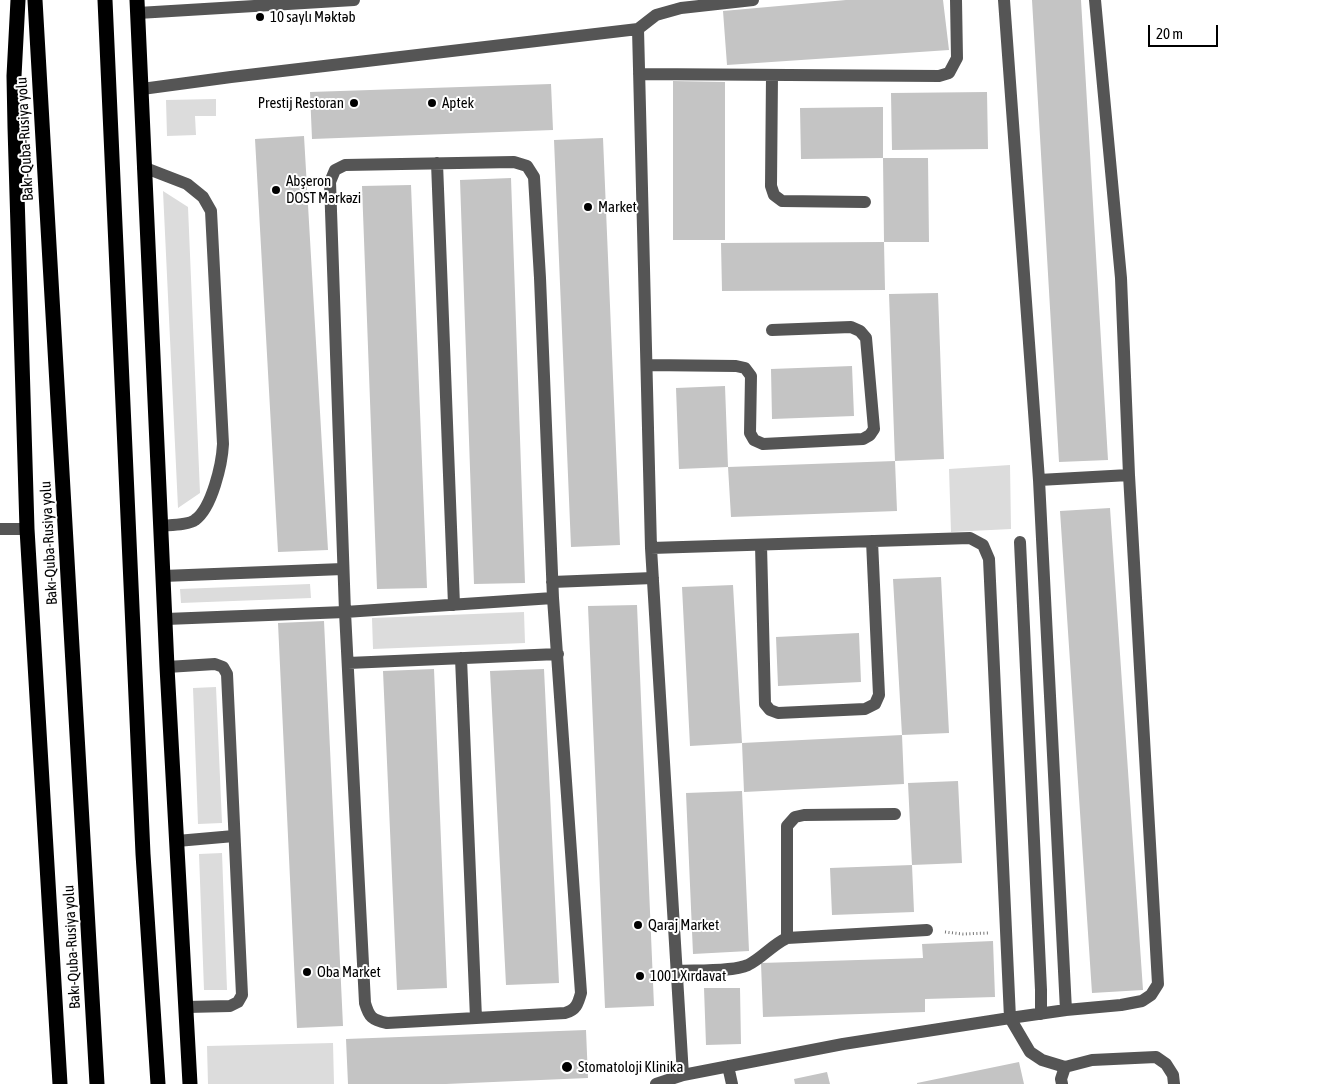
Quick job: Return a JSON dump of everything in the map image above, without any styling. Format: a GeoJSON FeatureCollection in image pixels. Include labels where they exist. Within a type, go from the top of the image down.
{"type":"FeatureCollection","features":[{"type":"Feature","properties":{"kind":"highway"},"geometry":{"type":"LineString","coordinates":[[18,0],[14,76],[28,529],[60,1084]]}},
{"type":"Feature","properties":{"kind":"highway","name":"Bakı-Quba-Rusiya yolu"},"geometry":{"type":"LineString","coordinates":[[35,0],[97,1084]]}},
{"type":"Feature","properties":{"kind":"highway"},"geometry":{"type":"LineString","coordinates":[[105,0],[143,854],[158,1084]]}},
{"type":"Feature","properties":{"kind":"highway"},"geometry":{"type":"LineString","coordinates":[[137,6],[160,526],[190,1084]]}},
{"type":"Feature","properties":{"kind":"lane"},"geometry":{"type":"LineString","coordinates":[[137,6],[354,0]]}},
{"type":"Feature","properties":{"kind":"lane"},"geometry":{"type":"LineString","coordinates":[[142,89],[638,29],[656,15],[681,8],[753,0]]}},
{"type":"Feature","properties":{"kind":"lane"},"geometry":{"type":"LineString","coordinates":[[639,74],[940,76],[949,73],[957,58],[956,0]]}},
{"type":"Feature","properties":{"kind":"lane"},"geometry":{"type":"LineString","coordinates":[[1004,0],[1039,480],[1066,1010]]}},
{"type":"Feature","properties":{"kind":"lane"},"geometry":{"type":"LineString","coordinates":[[656,1084],[683,1075],[843,1044],[1010,1018],[1142,1001],[1151,995],[1158,984],[1129,475],[1121,278],[1095,0]]}},
{"type":"Feature","properties":{"kind":"lane"},"geometry":{"type":"LineString","coordinates":[[638,29],[651,548],[683,1075]]}},
{"type":"Feature","properties":{"kind":"lane"},"geometry":{"type":"LineString","coordinates":[[772,75],[771,186],[774,195],[782,201],[865,202]]}},
{"type":"Feature","properties":{"kind":"lane"},"geometry":{"type":"LineString","coordinates":[[514,162],[526,166],[534,177],[540,278],[552,582],[581,993],[579,1003],[573,1011],[565,1013],[388,1023],[377,1021],[368,1014],[365,1003],[343,569],[330,182],[335,170],[345,165],[437,164],[514,162]]}},
{"type":"Feature","properties":{"kind":"lane"},"geometry":{"type":"LineString","coordinates":[[437,164],[454,605]]}},
{"type":"Feature","properties":{"kind":"lane"},"geometry":{"type":"LineString","coordinates":[[143,167],[186,184],[203,196],[211,211],[223,444],[222,456],[204,512],[193,522],[160,526]]}},
{"type":"Feature","properties":{"kind":"lane"},"geometry":{"type":"LineString","coordinates":[[647,365],[736,366],[745,368],[750,376],[750,434],[754,440],[763,444],[863,439],[870,435],[874,429],[866,338],[860,330],[851,327],[772,330]]}},
{"type":"Feature","properties":{"kind":"lane"},"geometry":{"type":"LineString","coordinates":[[1039,480],[1129,475]]}},
{"type":"Feature","properties":{"kind":"lane"},"geometry":{"type":"LineString","coordinates":[[0,529],[28,529]]}},
{"type":"Feature","properties":{"kind":"lane"},"geometry":{"type":"LineString","coordinates":[[651,548],[970,538],[982,545],[989,559],[1010,1018],[1030,1052],[1042,1060],[1065,1067],[1092,1060],[1156,1057],[1166,1064],[1173,1075],[1174,1084]]}},
{"type":"Feature","properties":{"kind":"lane"},"geometry":{"type":"LineString","coordinates":[[761,545],[765,704],[770,710],[778,713],[865,709],[875,704],[880,695],[872,541]]}},
{"type":"Feature","properties":{"kind":"lane"},"geometry":{"type":"LineString","coordinates":[[1020,542],[1041,1014]]}},
{"type":"Feature","properties":{"kind":"lane"},"geometry":{"type":"LineString","coordinates":[[163,576],[343,569]]}},
{"type":"Feature","properties":{"kind":"lane"},"geometry":{"type":"LineString","coordinates":[[552,582],[653,578]]}},
{"type":"Feature","properties":{"kind":"lane"},"geometry":{"type":"LineString","coordinates":[[166,620],[345,612],[553,598]]}},
{"type":"Feature","properties":{"kind":"lane"},"geometry":{"type":"LineString","coordinates":[[348,663],[558,654]]}},
{"type":"Feature","properties":{"kind":"lane"},"geometry":{"type":"LineString","coordinates":[[461,658],[476,1018]]}},
{"type":"Feature","properties":{"kind":"lane"},"geometry":{"type":"LineString","coordinates":[[167,667],[215,664],[223,667],[227,674],[242,995],[238,1002],[230,1006],[187,1007]]}},
{"type":"Feature","properties":{"kind":"lane"},"geometry":{"type":"LineString","coordinates":[[787,938],[787,826],[795,817],[804,815],[896,814]]}},
{"type":"Feature","properties":{"kind":"lane"},"geometry":{"type":"LineString","coordinates":[[177,841],[234,836]]}},
{"type":"Feature","properties":{"kind":"lane"},"geometry":{"type":"LineString","coordinates":[[677,971],[735,968],[748,965],[787,938],[927,930]]}},
{"type":"Feature","properties":{"kind":"lane"},"geometry":{"type":"LineString","coordinates":[[728,1066],[732,1084]]}},
{"type":"Feature","properties":{"kind":"lane"},"geometry":{"type":"LineString","coordinates":[[1062,1084],[1061,1079],[1065,1067]]}},
{"type":"Feature","properties":{"kind":"path"},"geometry":{"type":"LineString","coordinates":[[963,934],[1006,932]]}},
{"type":"Feature","properties":{"kind":"shaded area"},"geometry":{"type":"Polygon","coordinates":[[[216,99],[216,116],[195,116],[196,135],[167,136],[166,100],[216,99]]]}},
{"type":"Feature","properties":{"kind":"shaded area"},"geometry":{"type":"Polygon","coordinates":[[[163,191],[188,207],[200,493],[178,508],[163,191]]]}},
{"type":"Feature","properties":{"kind":"shaded area"},"geometry":{"type":"Polygon","coordinates":[[[1010,465],[1011,529],[951,532],[949,469],[1010,465]]]}},
{"type":"Feature","properties":{"kind":"shaded area"},"geometry":{"type":"Polygon","coordinates":[[[310,584],[311,598],[181,603],[180,589],[310,584]]]}},
{"type":"Feature","properties":{"kind":"shaded area"},"geometry":{"type":"Polygon","coordinates":[[[524,612],[525,643],[373,649],[372,618],[524,612]]]}},
{"type":"Feature","properties":{"kind":"shaded area"},"geometry":{"type":"Polygon","coordinates":[[[216,687],[222,823],[198,824],[193,688],[216,687]]]}},
{"type":"Feature","properties":{"kind":"shaded area"},"geometry":{"type":"Polygon","coordinates":[[[222,853],[227,990],[204,990],[199,854],[222,853]]]}},
{"type":"Feature","properties":{"kind":"shaded area"},"geometry":{"type":"Polygon","coordinates":[[[333,1043],[334,1084],[208,1084],[207,1046],[333,1043]]]}},
{"type":"Feature","properties":{"kind":"building"},"geometry":{"type":"Polygon","coordinates":[[[846,0],[943,0],[949,50],[727,65],[723,11],[846,0]]]}},
{"type":"Feature","properties":{"kind":"building"},"geometry":{"type":"Polygon","coordinates":[[[1032,0],[1081,0],[1108,460],[1059,462],[1032,0]]]}},
{"type":"Feature","properties":{"kind":"building"},"geometry":{"type":"Polygon","coordinates":[[[673,81],[725,82],[725,240],[673,240],[673,81]]]}},
{"type":"Feature","properties":{"kind":"building"},"geometry":{"type":"Polygon","coordinates":[[[551,84],[553,130],[312,139],[310,92],[551,84]]]}},
{"type":"Feature","properties":{"kind":"building"},"geometry":{"type":"Polygon","coordinates":[[[987,92],[988,149],[892,150],[891,93],[987,92]]]}},
{"type":"Feature","properties":{"kind":"building"},"geometry":{"type":"Polygon","coordinates":[[[883,107],[883,158],[801,159],[800,108],[883,107]]]}},
{"type":"Feature","properties":{"kind":"building"},"geometry":{"type":"Polygon","coordinates":[[[304,136],[328,550],[278,552],[255,139],[304,136]]]}},
{"type":"Feature","properties":{"kind":"building"},"geometry":{"type":"Polygon","coordinates":[[[603,138],[620,545],[571,547],[554,140],[603,138]]]}},
{"type":"Feature","properties":{"kind":"building"},"geometry":{"type":"Polygon","coordinates":[[[883,158],[928,158],[929,242],[884,242],[883,158]]]}},
{"type":"Feature","properties":{"kind":"building"},"geometry":{"type":"Polygon","coordinates":[[[511,178],[525,583],[474,584],[460,180],[511,178]]]}},
{"type":"Feature","properties":{"kind":"building"},"geometry":{"type":"Polygon","coordinates":[[[411,185],[427,588],[377,589],[362,186],[411,185]]]}},
{"type":"Feature","properties":{"kind":"building"},"geometry":{"type":"Polygon","coordinates":[[[884,242],[885,290],[722,291],[721,243],[884,242]]]}},
{"type":"Feature","properties":{"kind":"building"},"geometry":{"type":"Polygon","coordinates":[[[938,293],[944,459],[895,461],[889,294],[938,293]]]}},
{"type":"Feature","properties":{"kind":"building"},"geometry":{"type":"Polygon","coordinates":[[[852,366],[854,416],[772,419],[771,369],[852,366]]]}},
{"type":"Feature","properties":{"kind":"building"},"geometry":{"type":"Polygon","coordinates":[[[725,386],[728,467],[679,469],[676,388],[725,386]]]}},
{"type":"Feature","properties":{"kind":"building"},"geometry":{"type":"Polygon","coordinates":[[[895,461],[897,511],[731,517],[728,467],[895,461]]]}},
{"type":"Feature","properties":{"kind":"building"},"geometry":{"type":"Polygon","coordinates":[[[1110,508],[1143,990],[1092,993],[1060,511],[1110,508]]]}},
{"type":"Feature","properties":{"kind":"building"},"geometry":{"type":"Polygon","coordinates":[[[941,577],[949,733],[902,735],[893,579],[941,577]]]}},
{"type":"Feature","properties":{"kind":"building"},"geometry":{"type":"Polygon","coordinates":[[[733,585],[742,743],[690,746],[682,587],[733,585]]]}},
{"type":"Feature","properties":{"kind":"building"},"geometry":{"type":"Polygon","coordinates":[[[637,605],[654,1006],[605,1008],[588,606],[637,605]]]}},
{"type":"Feature","properties":{"kind":"building"},"geometry":{"type":"Polygon","coordinates":[[[324,621],[343,1026],[297,1028],[278,623],[324,621]]]}},
{"type":"Feature","properties":{"kind":"building"},"geometry":{"type":"Polygon","coordinates":[[[859,633],[861,682],[778,686],[776,637],[859,633]]]}},
{"type":"Feature","properties":{"kind":"building"},"geometry":{"type":"Polygon","coordinates":[[[434,669],[447,988],[397,990],[383,671],[434,669]]]}},
{"type":"Feature","properties":{"kind":"building"},"geometry":{"type":"Polygon","coordinates":[[[544,669],[559,983],[506,985],[490,671],[544,669]]]}},
{"type":"Feature","properties":{"kind":"building"},"geometry":{"type":"Polygon","coordinates":[[[902,735],[904,784],[744,792],[742,743],[902,735]]]}},
{"type":"Feature","properties":{"kind":"building"},"geometry":{"type":"Polygon","coordinates":[[[958,781],[962,863],[912,865],[908,783],[958,781]]]}},
{"type":"Feature","properties":{"kind":"building"},"geometry":{"type":"Polygon","coordinates":[[[742,791],[749,951],[693,954],[686,793],[742,791]]]}},
{"type":"Feature","properties":{"kind":"building"},"geometry":{"type":"Polygon","coordinates":[[[912,865],[914,912],[832,915],[830,868],[912,865]]]}},
{"type":"Feature","properties":{"kind":"building"},"geometry":{"type":"Polygon","coordinates":[[[993,941],[995,997],[925,999],[925,1012],[763,1017],[761,963],[923,958],[922,944],[993,941]]]}},
{"type":"Feature","properties":{"kind":"building"},"geometry":{"type":"Polygon","coordinates":[[[704,988],[740,988],[741,1044],[706,1045],[704,988]]]}},
{"type":"Feature","properties":{"kind":"building"},"geometry":{"type":"Polygon","coordinates":[[[586,1030],[588,1078],[446,1084],[348,1084],[346,1039],[586,1030]]]}},
{"type":"Feature","properties":{"kind":"building"},"geometry":{"type":"Polygon","coordinates":[[[1019,1062],[1024,1084],[917,1084],[917,1083],[1019,1062]]]}},
{"type":"Feature","properties":{"kind":"building"},"geometry":{"type":"Polygon","coordinates":[[[827,1072],[830,1084],[795,1084],[794,1079],[827,1072]]]}},
{"type":"Feature","properties":{"kind":"place","name":"10 saylı Məktəb"},"geometry":{"type":"Point","coordinates":[260,17]}},
{"type":"Feature","properties":{"kind":"place","name":"Prestij Restoran"},"geometry":{"type":"Point","coordinates":[354,103]}},
{"type":"Feature","properties":{"kind":"place","name":"Aptek"},"geometry":{"type":"Point","coordinates":[432,103]}},
{"type":"Feature","properties":{"kind":"place","name":"Abşeron DOST Mərkəzi"},"geometry":{"type":"Point","coordinates":[276,190]}},
{"type":"Feature","properties":{"kind":"place","name":"Market"},"geometry":{"type":"Point","coordinates":[588,207]}},
{"type":"Feature","properties":{"kind":"place","name":"Qaraj Market"},"geometry":{"type":"Point","coordinates":[638,925]}},
{"type":"Feature","properties":{"kind":"place","name":"Oba Market"},"geometry":{"type":"Point","coordinates":[307,972]}},
{"type":"Feature","properties":{"kind":"place","name":"1001 Xırdavat"},"geometry":{"type":"Point","coordinates":[640,976]}},
{"type":"Feature","properties":{"kind":"place","name":"Stomatoloji Klinika"},"geometry":{"type":"Point","coordinates":[567,1067]}}]}
